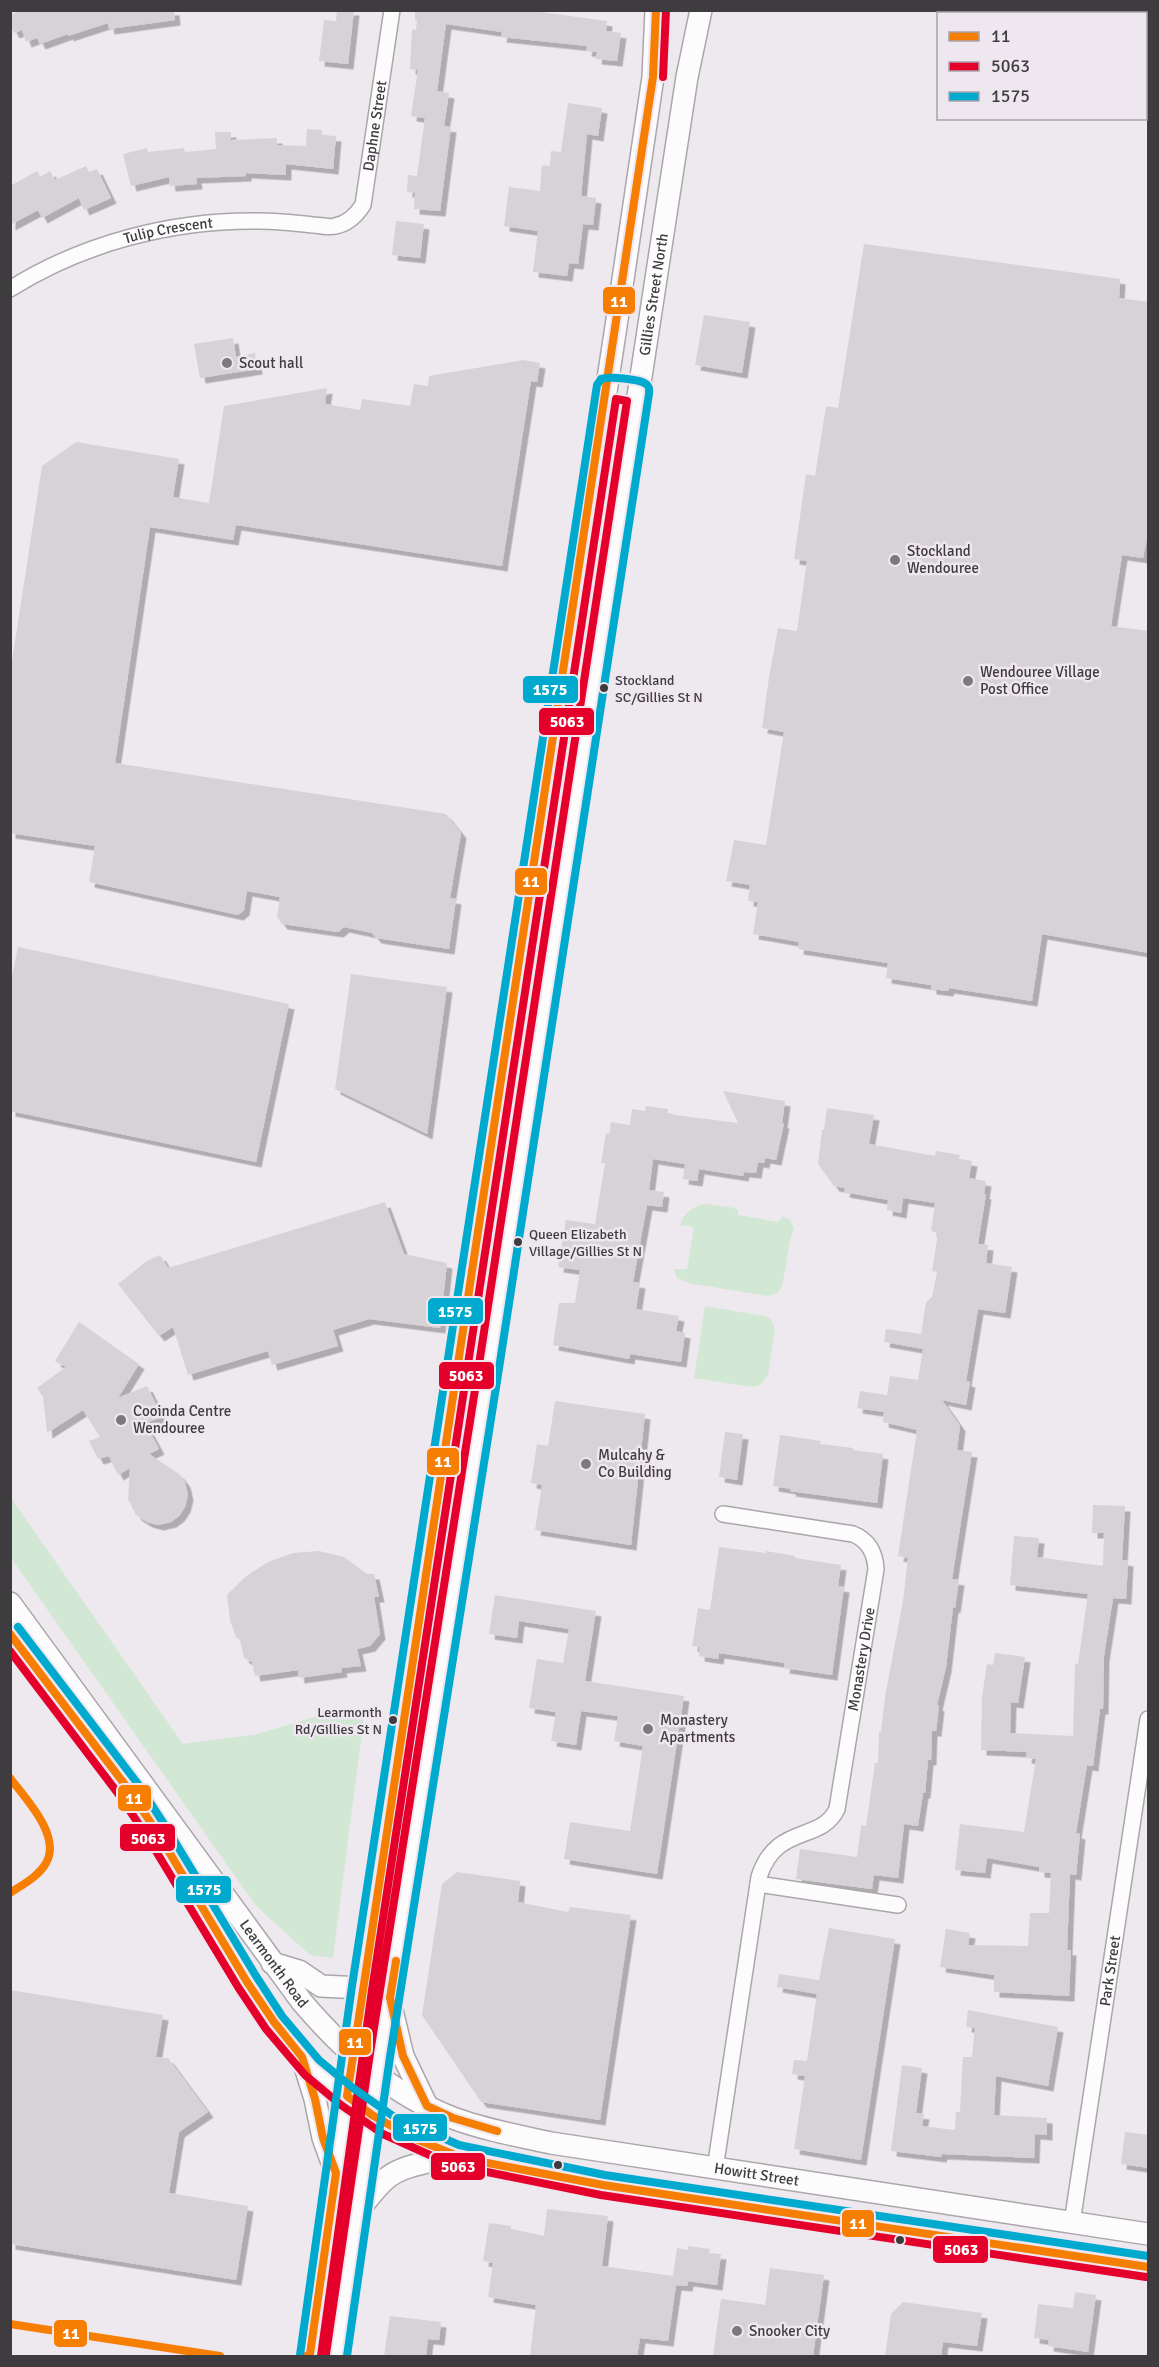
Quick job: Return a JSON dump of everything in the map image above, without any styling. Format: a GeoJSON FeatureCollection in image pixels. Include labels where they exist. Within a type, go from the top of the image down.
{"type":"FeatureCollection","features":[{"type":"Feature","properties":{"kind":"main road"},"geometry":{"type":"LineString","coordinates":[[310,2356],[362,1988],[653,77],[656,10]]}},
{"type":"Feature","properties":{"kind":"main road","name":"Gillies Street North"},"geometry":{"type":"LineString","coordinates":[[336,2356],[377,2076],[542,1026],[687,77],[701,10]]}},
{"type":"Feature","properties":{"kind":"main road"},"geometry":{"type":"LineString","coordinates":[[607,387],[639,392]]}},
{"type":"Feature","properties":{"kind":"main road"},"geometry":{"type":"LineString","coordinates":[[510,1020],[542,1026]]}},
{"type":"Feature","properties":{"kind":"main road","name":"Learmonth Road"},"geometry":{"type":"LineString","coordinates":[[11,1604],[272,1963],[320,2023],[377,2076]]}},
{"type":"Feature","properties":{"kind":"main road","name":"Learmonth Road"},"geometry":{"type":"LineString","coordinates":[[10,1633],[129,1790],[274,2022],[302,2057],[372,2115]]}},
{"type":"Feature","properties":{"kind":"main road"},"geometry":{"type":"LineString","coordinates":[[272,1963],[299,1971],[321,1986],[362,1988]]}},
{"type":"Feature","properties":{"kind":"main road"},"geometry":{"type":"LineString","coordinates":[[390,1998],[403,2056],[427,2106]]}},
{"type":"Feature","properties":{"kind":"main road"},"geometry":{"type":"LineString","coordinates":[[302,2057],[315,2099],[323,2138],[336,2173]]}},
{"type":"Feature","properties":{"kind":"main road","name":"Howitt Street"},"geometry":{"type":"LineString","coordinates":[[377,2076],[427,2106],[478,2127],[551,2143],[1149,2234]]}},
{"type":"Feature","properties":{"kind":"main road","name":"Howitt Street"},"geometry":{"type":"LineString","coordinates":[[372,2115],[422,2142],[455,2155],[603,2184],[1149,2267]]}},
{"type":"Feature","properties":{"kind":"main road"},"geometry":{"type":"LineString","coordinates":[[358,2211],[382,2183],[393,2174],[414,2165],[431,2163],[455,2155]]}},
{"type":"Feature","properties":{"kind":"main road"},"geometry":{"type":"LineString","coordinates":[[710,2201],[715,2169]]}},
{"type":"Feature","properties":{"kind":"main road"},"geometry":{"type":"LineString","coordinates":[[977,2242],[981,2210]]}},
{"type":"Feature","properties":{"kind":"street","name":"Daphne Street"},"geometry":{"type":"LineString","coordinates":[[336,226],[355,217],[363,205],[392,10]]}},
{"type":"Feature","properties":{"kind":"street","name":"Tulip Crescent"},"geometry":{"type":"LineString","coordinates":[[10,289],[29,277],[78,254],[168,228],[258,221],[336,226]]}},
{"type":"Feature","properties":{"kind":"street","name":"Monastery Drive"},"geometry":{"type":"LineString","coordinates":[[715,2169],[758,1884],[764,1864],[774,1850],[793,1836],[823,1826],[837,1809],[876,1565],[869,1546],[853,1534],[723,1514]]}},
{"type":"Feature","properties":{"kind":"street","name":"Park Street"},"geometry":{"type":"LineString","coordinates":[[1072,2223],[1149,1719]]}},
{"type":"Feature","properties":{"kind":"street"},"geometry":{"type":"LineString","coordinates":[[758,1884],[898,1905]]}},
{"type":"Feature","properties":{"kind":"green space"},"geometry":{"type":"Polygon","coordinates":[[[706,1204],[735,1208],[738,1215],[778,1222],[783,1216],[790,1220],[794,1229],[778,1293],[767,1296],[688,1283],[677,1278],[674,1269],[687,1269],[694,1227],[680,1225],[690,1210],[706,1204]]]}},
{"type":"Feature","properties":{"kind":"green space"},"geometry":{"type":"Polygon","coordinates":[[[705,1306],[771,1319],[775,1330],[768,1375],[761,1385],[752,1387],[694,1378],[705,1306]]]}},
{"type":"Feature","properties":{"kind":"green space"},"geometry":{"type":"Polygon","coordinates":[[[11,1498],[183,1744],[257,1734],[321,1715],[364,1716],[333,1958],[310,1955],[256,1906],[11,1558],[11,1498]]]}},
{"type":"Feature","properties":{"kind":"building"},"geometry":{"type":"Polygon","coordinates":[[[22,10],[174,10],[175,20],[109,29],[108,23],[40,44],[37,38],[26,42],[22,30],[14,33],[10,25],[10,15],[22,10]]]}},
{"type":"Feature","properties":{"kind":"building"},"geometry":{"type":"Polygon","coordinates":[[[337,10],[354,10],[348,64],[319,61],[324,20],[336,21],[337,10]]]}},
{"type":"Feature","properties":{"kind":"building"},"geometry":{"type":"Polygon","coordinates":[[[415,10],[526,10],[607,21],[606,31],[621,33],[617,61],[596,59],[597,52],[586,51],[587,46],[501,37],[502,32],[446,24],[437,91],[449,93],[444,126],[451,127],[440,211],[414,209],[415,193],[407,192],[408,175],[417,176],[425,118],[411,116],[418,70],[410,69],[412,29],[416,30],[417,20],[415,20],[415,10]]]}},
{"type":"Feature","properties":{"kind":"building"},"geometry":{"type":"Polygon","coordinates":[[[568,103],[602,108],[598,136],[587,134],[581,196],[596,198],[593,225],[583,224],[578,264],[569,263],[567,276],[533,272],[538,231],[504,226],[509,187],[540,191],[542,165],[550,166],[551,151],[561,152],[568,103]]]}},
{"type":"Feature","properties":{"kind":"building"},"geometry":{"type":"Polygon","coordinates":[[[307,129],[322,130],[322,135],[336,136],[333,169],[286,164],[286,175],[246,173],[246,176],[196,178],[197,184],[170,186],[169,177],[131,186],[123,154],[147,148],[148,152],[184,148],[185,152],[216,149],[215,132],[231,132],[231,140],[277,138],[277,145],[306,146],[307,129]]]}},
{"type":"Feature","properties":{"kind":"building"},"geometry":{"type":"Polygon","coordinates":[[[86,166],[89,172],[97,169],[111,198],[84,210],[79,198],[42,218],[38,210],[10,225],[10,186],[37,171],[40,177],[50,171],[55,180],[86,166]]]}},
{"type":"Feature","properties":{"kind":"building"},"geometry":{"type":"Polygon","coordinates":[[[396,221],[424,224],[420,258],[392,255],[396,221]]]}},
{"type":"Feature","properties":{"kind":"building"},"geometry":{"type":"Polygon","coordinates":[[[864,244],[1120,279],[1119,298],[1149,302],[1149,528],[1143,558],[1122,555],[1111,626],[1149,631],[1149,953],[1042,934],[1032,1001],[949,988],[948,991],[931,989],[931,985],[886,978],[888,963],[798,949],[799,942],[753,934],[758,902],[748,901],[750,885],[726,881],[734,840],[766,845],[784,732],[762,728],[769,677],[778,628],[797,631],[807,561],[794,559],[806,474],[815,476],[826,406],[838,408],[864,244]]]}},
{"type":"Feature","properties":{"kind":"building"},"geometry":{"type":"Polygon","coordinates":[[[704,315],[750,322],[742,373],[695,365],[704,315]]]}},
{"type":"Feature","properties":{"kind":"building","name":"Scout hall"},"geometry":{"type":"Polygon","coordinates":[[[233,338],[236,357],[255,353],[257,369],[200,378],[194,344],[233,338]]]}},
{"type":"Feature","properties":{"kind":"building"},"geometry":{"type":"Polygon","coordinates":[[[523,360],[540,363],[537,382],[531,381],[502,566],[236,525],[233,540],[150,527],[115,763],[446,814],[461,833],[450,898],[456,899],[449,949],[376,938],[372,933],[344,927],[338,932],[282,924],[277,917],[280,897],[247,891],[244,910],[238,915],[89,882],[95,846],[10,833],[10,674],[42,466],[76,442],[179,459],[173,497],[209,503],[224,406],[327,388],[325,404],[360,410],[362,399],[410,406],[414,384],[428,386],[429,376],[523,360]]]}},
{"type":"Feature","properties":{"kind":"building"},"geometry":{"type":"Polygon","coordinates":[[[18,947],[289,1004],[256,1162],[10,1111],[10,985],[18,947]]]}},
{"type":"Feature","properties":{"kind":"building"},"geometry":{"type":"Polygon","coordinates":[[[351,974],[447,987],[427,1134],[335,1089],[351,974]]]}},
{"type":"Feature","properties":{"kind":"building"},"geometry":{"type":"Polygon","coordinates":[[[723,1091],[785,1101],[782,1123],[784,1123],[776,1160],[765,1158],[764,1163],[758,1162],[756,1173],[744,1172],[743,1176],[699,1169],[697,1181],[683,1179],[685,1164],[653,1159],[649,1190],[664,1192],[662,1207],[647,1205],[633,1282],[640,1283],[636,1309],[679,1316],[676,1331],[685,1333],[681,1362],[630,1354],[629,1359],[553,1345],[559,1303],[575,1303],[580,1270],[558,1267],[566,1220],[595,1224],[605,1163],[601,1163],[606,1133],[609,1134],[611,1122],[630,1125],[632,1109],[645,1111],[646,1106],[668,1109],[667,1114],[738,1123],[723,1091]]]}},
{"type":"Feature","properties":{"kind":"building"},"geometry":{"type":"Polygon","coordinates":[[[827,1108],[874,1115],[869,1144],[935,1156],[936,1151],[960,1155],[959,1159],[972,1161],[969,1178],[986,1181],[978,1244],[988,1245],[986,1263],[1012,1267],[1005,1313],[978,1309],[966,1381],[970,1382],[966,1405],[942,1400],[960,1426],[957,1450],[972,1452],[952,1579],[959,1580],[955,1608],[953,1607],[946,1667],[937,1705],[939,1706],[936,1731],[932,1731],[931,1760],[928,1760],[925,1793],[923,1793],[918,1826],[904,1824],[898,1878],[874,1875],[872,1889],[796,1879],[800,1849],[857,1857],[861,1825],[866,1826],[875,1763],[878,1763],[879,1732],[881,1732],[885,1697],[903,1601],[908,1558],[898,1556],[917,1430],[883,1422],[884,1412],[857,1408],[860,1391],[887,1395],[890,1376],[918,1380],[923,1349],[884,1342],[886,1329],[921,1334],[926,1302],[932,1297],[937,1272],[932,1271],[938,1233],[931,1231],[935,1203],[903,1198],[901,1213],[887,1210],[888,1200],[844,1192],[845,1188],[834,1186],[818,1164],[827,1108]]]}},
{"type":"Feature","properties":{"kind":"building"},"geometry":{"type":"Polygon","coordinates":[[[385,1202],[404,1254],[447,1263],[440,1328],[369,1319],[333,1330],[338,1346],[272,1365],[268,1351],[188,1375],[173,1327],[159,1336],[118,1284],[147,1261],[160,1255],[168,1268],[385,1202]]]}},
{"type":"Feature","properties":{"kind":"building","name":"Cooinda Centre Wendouree"},"geometry":{"type":"Polygon","coordinates":[[[79,1322],[139,1364],[118,1398],[147,1386],[162,1417],[145,1423],[159,1449],[149,1454],[179,1474],[185,1482],[188,1495],[185,1507],[171,1522],[158,1525],[147,1522],[136,1515],[128,1499],[130,1468],[118,1475],[109,1456],[98,1459],[89,1441],[100,1437],[83,1410],[47,1433],[43,1397],[37,1388],[66,1367],[55,1361],[79,1322]]]}},
{"type":"Feature","properties":{"kind":"building","name":"Mulcahy & Co Building"},"geometry":{"type":"Polygon","coordinates":[[[555,1401],[645,1414],[631,1545],[535,1530],[542,1485],[531,1483],[537,1444],[548,1446],[555,1401]]]}},
{"type":"Feature","properties":{"kind":"building"},"geometry":{"type":"Polygon","coordinates":[[[725,1432],[743,1434],[737,1480],[719,1477],[725,1432]]]}},
{"type":"Feature","properties":{"kind":"building"},"geometry":{"type":"Polygon","coordinates":[[[780,1435],[883,1454],[877,1503],[790,1491],[791,1489],[773,1486],[780,1435]]]}},
{"type":"Feature","properties":{"kind":"building"},"geometry":{"type":"Polygon","coordinates":[[[1093,1505],[1125,1506],[1122,1560],[1128,1561],[1126,1599],[1113,1598],[1104,1656],[1103,1709],[1100,1709],[1093,1766],[1087,1765],[1076,1833],[1080,1834],[1076,1875],[1070,1874],[1067,1950],[1071,1950],[1069,1996],[994,1992],[994,1975],[940,1967],[946,1929],[970,1933],[968,1945],[1028,1946],[1030,1913],[1049,1913],[1051,1873],[1039,1872],[1039,1867],[987,1858],[985,1873],[955,1870],[960,1824],[1024,1832],[1036,1759],[1026,1758],[1027,1752],[981,1750],[982,1697],[987,1664],[993,1665],[995,1653],[1025,1657],[1018,1703],[1011,1702],[1010,1733],[1073,1736],[1075,1664],[1078,1664],[1088,1594],[1010,1585],[1014,1536],[1039,1538],[1037,1557],[1103,1566],[1104,1533],[1092,1533],[1093,1505]]]}},
{"type":"Feature","properties":{"kind":"building"},"geometry":{"type":"Polygon","coordinates":[[[719,1547],[766,1553],[766,1551],[841,1565],[838,1586],[844,1587],[832,1675],[784,1668],[785,1663],[719,1653],[718,1659],[699,1656],[700,1647],[692,1646],[698,1608],[710,1610],[719,1547]]]}},
{"type":"Feature","properties":{"kind":"building"},"geometry":{"type":"Polygon","coordinates":[[[319,1551],[344,1557],[367,1574],[374,1574],[379,1597],[374,1597],[380,1634],[370,1646],[357,1649],[361,1666],[341,1668],[342,1672],[299,1678],[298,1670],[255,1676],[252,1662],[244,1658],[240,1640],[236,1637],[230,1620],[227,1595],[245,1577],[268,1562],[293,1553],[319,1551]]]}},
{"type":"Feature","properties":{"kind":"building","name":"Monastery Apartments"},"geometry":{"type":"Polygon","coordinates":[[[495,1595],[596,1611],[585,1681],[684,1696],[657,1874],[564,1859],[570,1822],[630,1831],[643,1746],[614,1741],[618,1716],[581,1711],[576,1745],[551,1741],[556,1712],[529,1708],[537,1659],[563,1663],[569,1629],[519,1621],[517,1638],[489,1634],[495,1595]]]}},
{"type":"Feature","properties":{"kind":"building"},"geometry":{"type":"Polygon","coordinates":[[[457,1872],[520,1881],[518,1902],[568,1912],[570,1907],[631,1915],[600,2120],[481,2102],[422,2015],[442,1884],[457,1872]]]}},
{"type":"Feature","properties":{"kind":"building"},"geometry":{"type":"Polygon","coordinates":[[[829,1928],[895,1939],[861,2160],[794,2149],[805,2076],[792,2074],[794,2060],[807,2061],[817,1994],[777,1987],[779,1974],[819,1980],[829,1928]]]}},
{"type":"Feature","properties":{"kind":"building"},"geometry":{"type":"Polygon","coordinates":[[[10,1990],[163,2015],[156,2057],[168,2058],[208,2112],[179,2132],[169,2193],[248,2206],[236,2280],[10,2244],[10,1990]]]}},
{"type":"Feature","properties":{"kind":"building"},"geometry":{"type":"Polygon","coordinates":[[[968,2010],[1058,2027],[1048,2086],[996,2076],[994,2115],[1047,2118],[1047,2135],[1035,2134],[1034,2158],[942,2154],[941,2157],[891,2151],[902,2065],[922,2068],[916,2113],[924,2114],[922,2126],[955,2130],[956,2112],[960,2112],[963,2057],[972,2057],[975,2028],[966,2027],[968,2010]]]}},
{"type":"Feature","properties":{"kind":"building"},"geometry":{"type":"Polygon","coordinates":[[[1125,2132],[1149,2135],[1149,2168],[1121,2164],[1125,2132]]]}},
{"type":"Feature","properties":{"kind":"building"},"geometry":{"type":"Polygon","coordinates":[[[547,2209],[608,2216],[602,2266],[673,2276],[677,2248],[688,2250],[688,2246],[710,2249],[709,2253],[721,2254],[717,2285],[688,2281],[687,2286],[676,2285],[668,2341],[640,2338],[637,2356],[530,2356],[536,2305],[488,2297],[493,2263],[483,2261],[489,2223],[511,2226],[511,2229],[544,2236],[547,2209]]]}},
{"type":"Feature","properties":{"kind":"building"},"geometry":{"type":"Polygon","coordinates":[[[770,2268],[824,2275],[813,2356],[713,2356],[721,2299],[765,2305],[770,2268]]]}},
{"type":"Feature","properties":{"kind":"building"},"geometry":{"type":"Polygon","coordinates":[[[1075,2292],[1096,2295],[1088,2352],[1048,2346],[1049,2340],[1034,2338],[1038,2304],[1073,2308],[1075,2292]]]}},
{"type":"Feature","properties":{"kind":"building"},"geometry":{"type":"Polygon","coordinates":[[[903,2302],[982,2313],[977,2346],[943,2342],[941,2356],[885,2356],[891,2314],[903,2302]]]}},
{"type":"Feature","properties":{"kind":"building"},"geometry":{"type":"Polygon","coordinates":[[[390,2316],[441,2322],[439,2340],[428,2339],[426,2356],[384,2356],[390,2316]]]}},
{"type":"Feature","properties":{"kind":"transit line","name":"11"},"geometry":{"type":"LineString","coordinates":[[656,10],[653,77],[347,2096],[372,2115],[411,2137],[455,2155],[477,2161],[603,2185],[1148,2267]]}},
{"type":"Feature","properties":{"kind":"transit line","name":"5063"},"geometry":{"type":"LineString","coordinates":[[663,77],[666,10]]}},
{"type":"Feature","properties":{"kind":"transit line","name":"1575"},"geometry":{"type":"LineString","coordinates":[[300,2355],[352,1986],[597,385],[601,379],[605,378],[631,379],[646,384],[649,387],[649,394],[390,2057],[347,2356]]}},
{"type":"Feature","properties":{"kind":"transit line","name":"5063"},"geometry":{"type":"LineString","coordinates":[[321,2356],[372,1990],[616,399],[627,401],[480,1358],[370,2053],[326,2354]]}},
{"type":"Feature","properties":{"kind":"transit line","name":"1575"},"geometry":{"type":"LineString","coordinates":[[18,1627],[138,1784],[282,2016],[319,2060],[353,2088],[393,2116],[459,2145],[605,2175],[1148,2256]]}},
{"type":"Feature","properties":{"kind":"transit line","name":"11"},"geometry":{"type":"LineString","coordinates":[[10,1634],[129,1790],[157,1832],[247,1982],[274,2022],[302,2057],[315,2099],[323,2138],[336,2173],[310,2354],[306,2356]]}},
{"type":"Feature","properties":{"kind":"transit line","name":"5063"},"geometry":{"type":"LineString","coordinates":[[10,1651],[120,1796],[266,2029],[305,2075],[341,2105],[383,2134],[452,2165],[601,2195],[1146,2277]]}},
{"type":"Feature","properties":{"kind":"transit line","name":"11"},"geometry":{"type":"LineString","coordinates":[[10,1778],[40,1818],[46,1830],[50,1852],[39,1872],[10,1893]]}},
{"type":"Feature","properties":{"kind":"transit line","name":"11"},"geometry":{"type":"LineString","coordinates":[[396,1961],[390,1998],[403,2056],[427,2106],[453,2118],[497,2131]]}},
{"type":"Feature","properties":{"kind":"transit line","name":"11"},"geometry":{"type":"LineString","coordinates":[[10,2324],[220,2356]]}},
{"type":"Feature","properties":{"kind":"place","name":"Scout hall"},"geometry":{"type":"Point","coordinates":[227,363]}},
{"type":"Feature","properties":{"kind":"place","name":"Stockland Wendouree"},"geometry":{"type":"Point","coordinates":[895,560]}},
{"type":"Feature","properties":{"kind":"place","name":"Wendouree Village Post Office"},"geometry":{"type":"Point","coordinates":[968,681]}},
{"type":"Feature","properties":{"kind":"place","name":"Stockland SC/Gillies St N"},"geometry":{"type":"Point","coordinates":[604,688]}},
{"type":"Feature","properties":{"kind":"place","name":"Queen Elizabeth Village/Gillies St N"},"geometry":{"type":"Point","coordinates":[518,1242]}},
{"type":"Feature","properties":{"kind":"place","name":"Cooinda Centre Wendouree"},"geometry":{"type":"Point","coordinates":[121,1420]}},
{"type":"Feature","properties":{"kind":"place","name":"Mulcahy & Co Building"},"geometry":{"type":"Point","coordinates":[586,1464]}},
{"type":"Feature","properties":{"kind":"place","name":"Learmonth Rd/Gillies St N"},"geometry":{"type":"Point","coordinates":[393,1720]}},
{"type":"Feature","properties":{"kind":"place","name":"Monastery Apartments"},"geometry":{"type":"Point","coordinates":[648,1729]}},
{"type":"Feature","properties":{"kind":"place","name":"Snooker City"},"geometry":{"type":"Point","coordinates":[737,2331]}}]}
